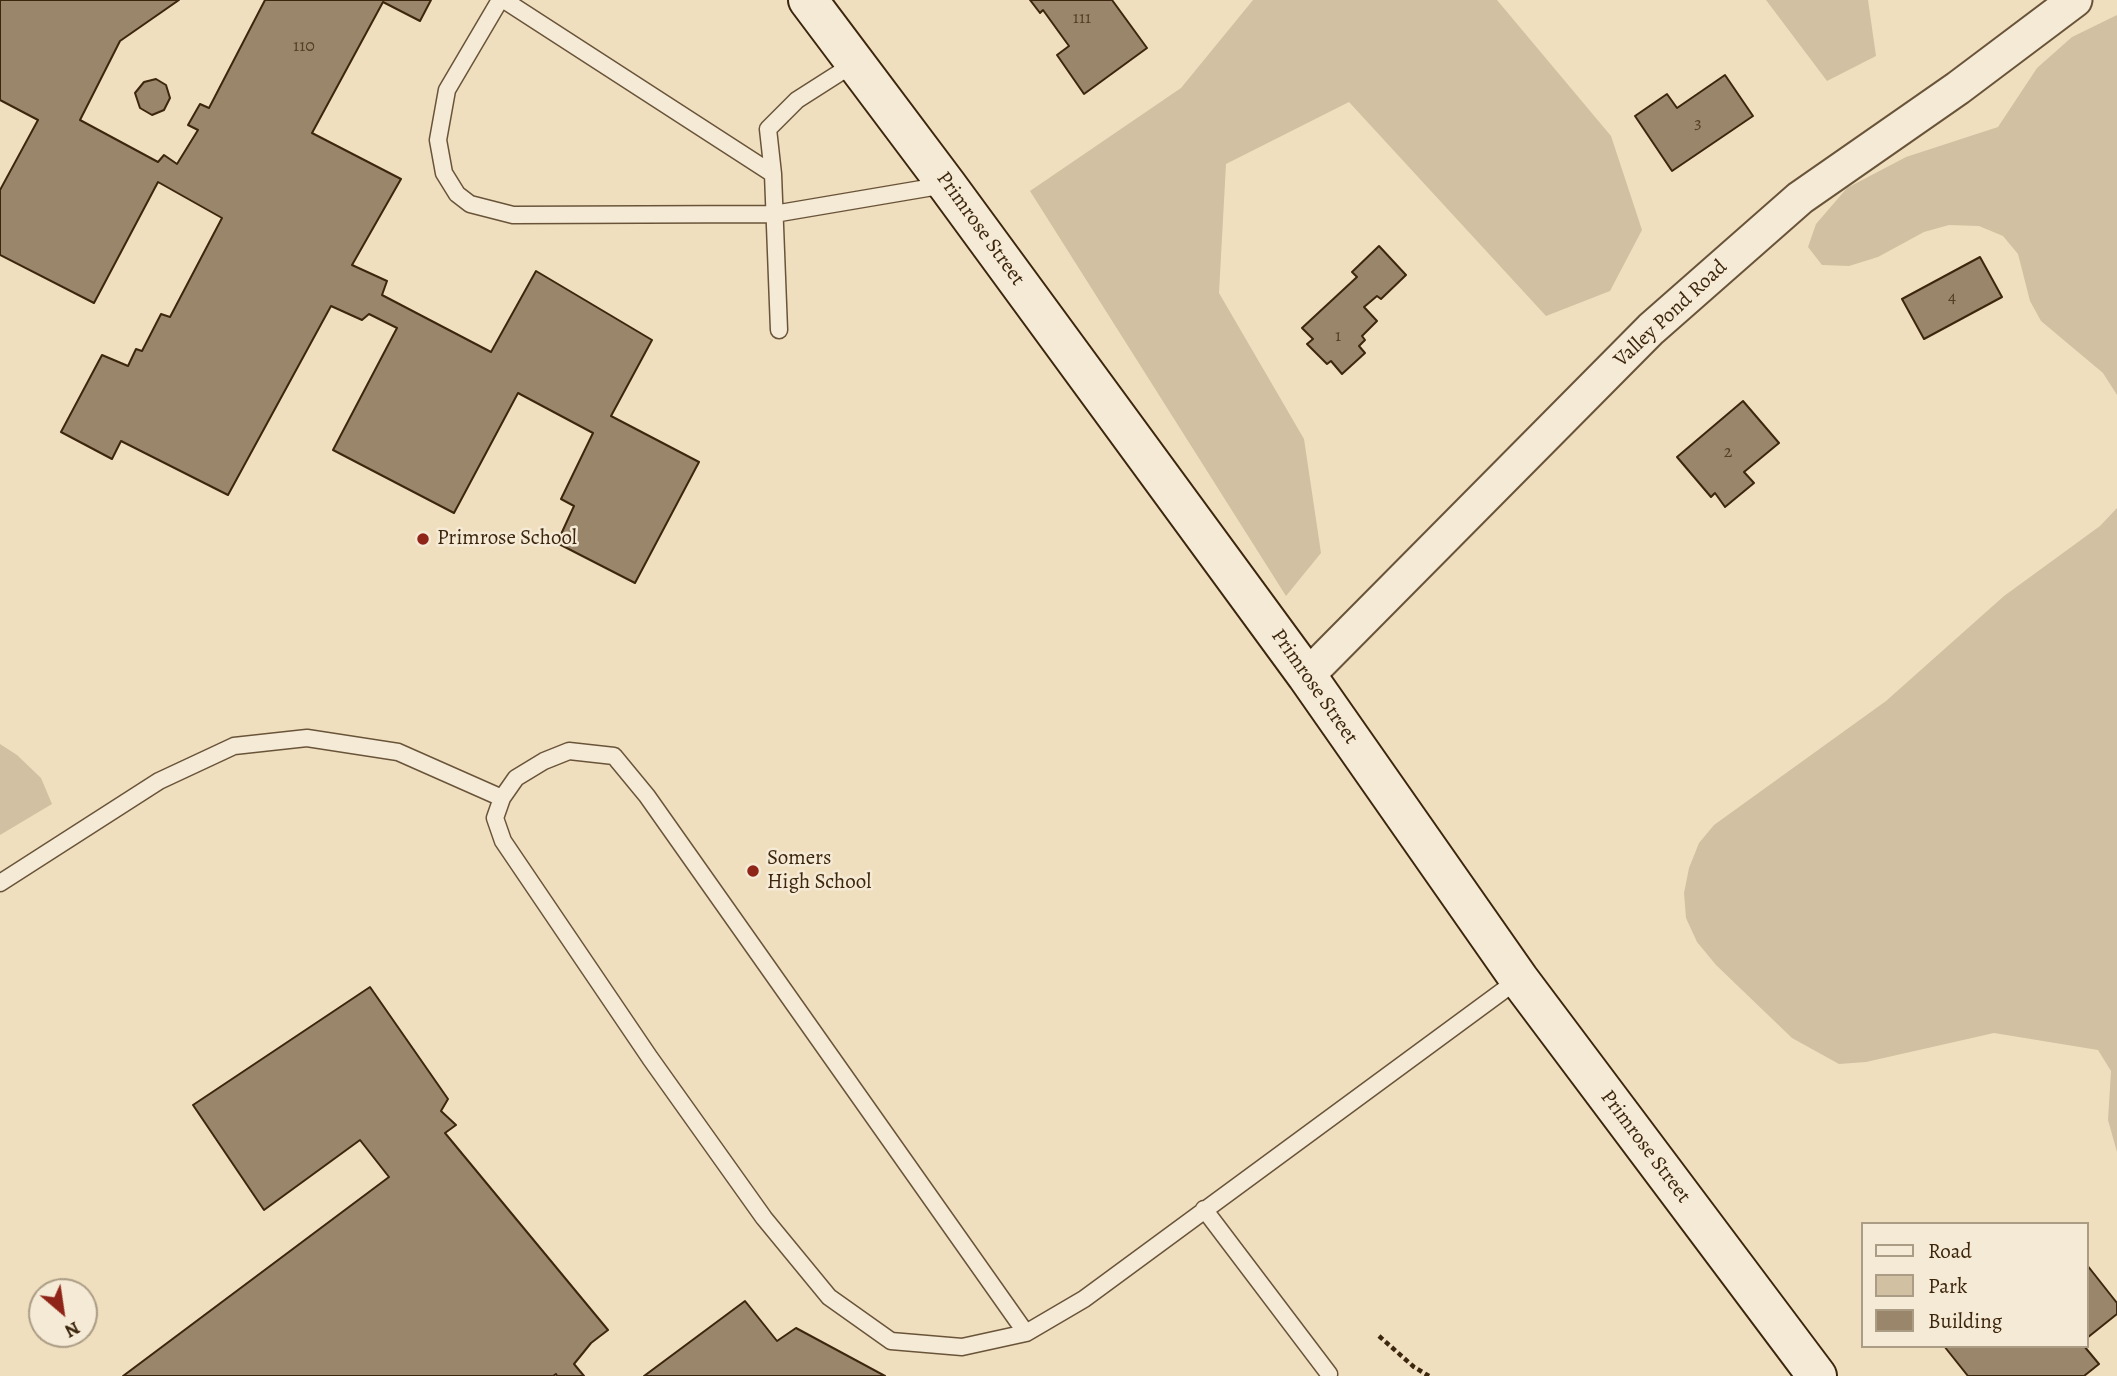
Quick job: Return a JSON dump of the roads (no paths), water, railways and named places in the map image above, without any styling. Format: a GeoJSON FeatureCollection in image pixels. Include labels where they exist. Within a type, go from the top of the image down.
{"type":"FeatureCollection","features":[{"type":"Feature","properties":{"kind":"main road","name":"Primrose Street"},"geometry":{"type":"LineString","coordinates":[[808,0],[1307,676],[1518,979],[1817,1376]]}},
{"type":"Feature","properties":{"kind":"street","name":"Valley Pond Road"},"geometry":{"type":"LineString","coordinates":[[1307,676],[1661,320],[1800,198],[1958,88],[2075,0]]}},
{"type":"Feature","properties":{"kind":"lane"},"geometry":{"type":"LineString","coordinates":[[773,174],[502,0],[447,90],[438,140],[444,173],[457,194],[470,204],[513,215],[774,214],[947,185]]}},
{"type":"Feature","properties":{"kind":"lane"},"geometry":{"type":"LineString","coordinates":[[779,330],[773,174],[768,129],[797,100],[855,63]]}},
{"type":"Feature","properties":{"kind":"lane"},"geometry":{"type":"LineString","coordinates":[[0,883],[159,781],[234,746],[307,738],[398,752],[502,798]]}},
{"type":"Feature","properties":{"kind":"lane"},"geometry":{"type":"LineString","coordinates":[[1026,1333],[647,796],[614,756],[569,751],[544,761],[516,778],[502,798],[495,818],[503,841],[650,1058],[764,1218],[829,1297],[891,1341],[962,1347],[1026,1333],[1083,1299],[1518,979]]}},
{"type":"Feature","properties":{"kind":"lane"},"geometry":{"type":"LineString","coordinates":[[1204,1209],[1329,1374]]}},
{"type":"Feature","properties":{"kind":"place","name":"Primrose School"},"geometry":{"type":"Point","coordinates":[423,539]}},
{"type":"Feature","properties":{"kind":"place","name":"Somers High School"},"geometry":{"type":"Point","coordinates":[753,871]}}]}
